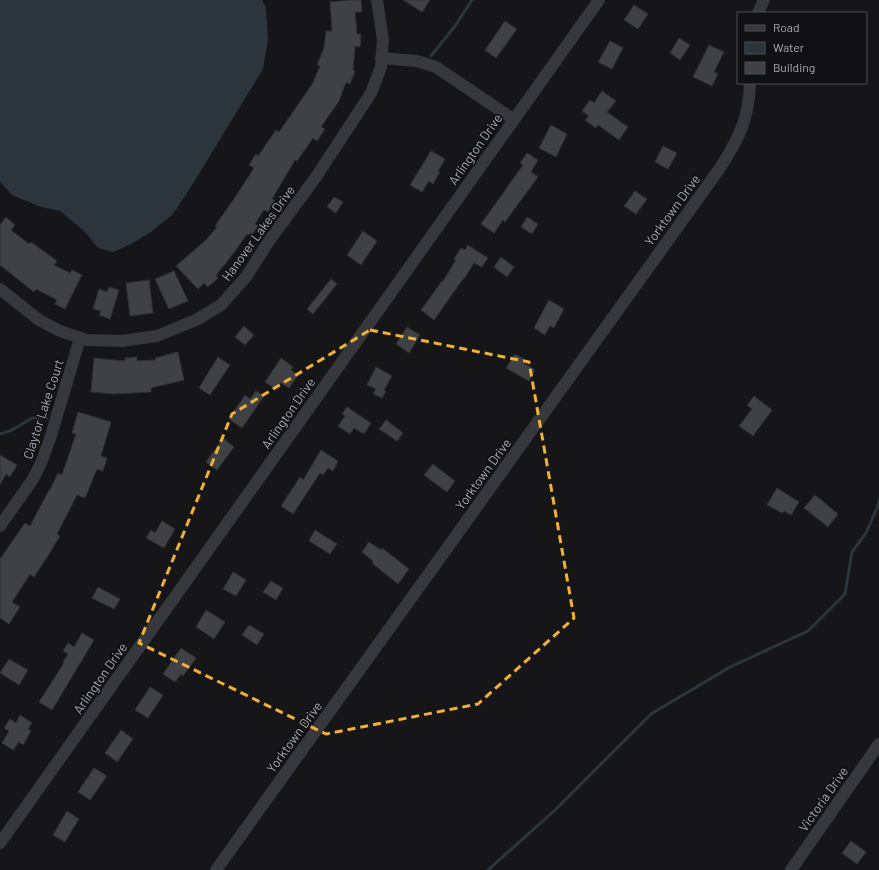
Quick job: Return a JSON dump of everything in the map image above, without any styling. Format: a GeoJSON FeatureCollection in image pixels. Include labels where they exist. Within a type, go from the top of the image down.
{"type":"FeatureCollection","features":[{"type":"Feature","properties":{"kind":"street","name":"Hanover Lakes Drive"},"geometry":{"type":"LineString","coordinates":[[0,289],[39,320],[60,331],[87,340],[122,341],[158,336],[196,320],[221,305],[246,277],[269,241],[316,177],[371,93],[381,67],[383,40],[378,0]]}},
{"type":"Feature","properties":{"kind":"street","name":"Arlington Drive"},"geometry":{"type":"LineString","coordinates":[[0,843],[598,0]]}},
{"type":"Feature","properties":{"kind":"street"},"geometry":{"type":"LineString","coordinates":[[758,12],[764,0]]}},
{"type":"Feature","properties":{"kind":"street"},"geometry":{"type":"LineString","coordinates":[[381,58],[417,61],[436,67],[513,119]]}},
{"type":"Feature","properties":{"kind":"street","name":"Yorktown Drive"},"geometry":{"type":"LineString","coordinates":[[216,870],[720,168],[741,132],[746,115],[750,84]]}},
{"type":"Feature","properties":{"kind":"street","name":"Claytor Lake Court"},"geometry":{"type":"LineString","coordinates":[[0,526],[32,479],[42,461],[80,338]]}},
{"type":"Feature","properties":{"kind":"street","name":"Victoria Drive"},"geometry":{"type":"LineString","coordinates":[[791,870],[879,744]]}},
{"type":"Feature","properties":{"kind":"highlighted area"},"geometry":{"type":"Polygon","coordinates":[[[370,330],[529,362],[574,618],[478,704],[326,734],[139,643],[232,414],[370,330]]]}},
{"type":"Feature","properties":{"kind":"water"},"geometry":{"type":"Polygon","coordinates":[[[0,0],[262,0],[266,7],[268,39],[263,69],[173,214],[151,232],[131,244],[113,252],[98,248],[85,232],[60,211],[41,207],[12,195],[0,182],[0,0]]]}},
{"type":"Feature","properties":{"kind":"building"},"geometry":{"type":"Polygon","coordinates":[[[361,0],[362,12],[355,12],[357,34],[361,34],[360,47],[355,46],[353,70],[355,71],[350,84],[346,82],[339,101],[321,127],[325,129],[317,141],[313,138],[297,161],[295,160],[272,199],[275,201],[268,212],[264,210],[255,224],[258,226],[251,236],[247,234],[216,275],[218,278],[208,287],[204,283],[198,289],[176,266],[206,240],[217,227],[215,226],[254,168],[249,165],[256,154],[258,156],[276,130],[279,132],[313,83],[320,66],[317,65],[324,48],[326,31],[332,31],[330,2],[361,0]]]}},
{"type":"Feature","properties":{"kind":"building"},"geometry":{"type":"Polygon","coordinates":[[[403,0],[430,0],[422,12],[403,0]]]}},
{"type":"Feature","properties":{"kind":"building"},"geometry":{"type":"Polygon","coordinates":[[[634,5],[648,14],[638,29],[624,20],[634,5]]]}},
{"type":"Feature","properties":{"kind":"building"},"geometry":{"type":"Polygon","coordinates":[[[505,21],[517,29],[496,58],[485,50],[505,21]]]}},
{"type":"Feature","properties":{"kind":"building"},"geometry":{"type":"Polygon","coordinates":[[[679,38],[690,45],[680,60],[670,53],[679,38]]]}},
{"type":"Feature","properties":{"kind":"building"},"geometry":{"type":"Polygon","coordinates":[[[610,41],[623,48],[612,69],[598,62],[610,41]]]}},
{"type":"Feature","properties":{"kind":"building"},"geometry":{"type":"Polygon","coordinates":[[[709,45],[724,52],[714,72],[718,74],[712,86],[693,77],[709,45]]]}},
{"type":"Feature","properties":{"kind":"building"},"geometry":{"type":"Polygon","coordinates":[[[602,91],[616,101],[607,112],[628,127],[619,140],[598,125],[596,128],[585,120],[589,116],[582,111],[590,100],[594,103],[602,91]]]}},
{"type":"Feature","properties":{"kind":"building"},"geometry":{"type":"Polygon","coordinates":[[[551,125],[567,134],[556,157],[539,148],[551,125]]]}},
{"type":"Feature","properties":{"kind":"building"},"geometry":{"type":"Polygon","coordinates":[[[663,146],[677,153],[668,169],[655,162],[663,146]]]}},
{"type":"Feature","properties":{"kind":"building"},"geometry":{"type":"Polygon","coordinates":[[[431,151],[445,159],[433,184],[429,181],[422,192],[410,185],[431,151]]]}},
{"type":"Feature","properties":{"kind":"building"},"geometry":{"type":"Polygon","coordinates":[[[527,153],[538,160],[531,172],[538,177],[505,222],[503,220],[494,233],[481,224],[523,165],[520,163],[527,153]]]}},
{"type":"Feature","properties":{"kind":"building"},"geometry":{"type":"Polygon","coordinates":[[[635,191],[647,199],[636,214],[624,206],[635,191]]]}},
{"type":"Feature","properties":{"kind":"building"},"geometry":{"type":"Polygon","coordinates":[[[334,197],[343,202],[336,213],[327,207],[334,197]]]}},
{"type":"Feature","properties":{"kind":"building"},"geometry":{"type":"Polygon","coordinates":[[[6,217],[15,225],[11,230],[29,244],[31,242],[57,261],[54,265],[70,273],[72,270],[82,275],[65,309],[55,304],[57,300],[36,289],[34,292],[0,265],[0,225],[6,217]]]}},
{"type":"Feature","properties":{"kind":"building"},"geometry":{"type":"Polygon","coordinates":[[[527,217],[538,224],[532,234],[521,227],[527,217]]]}},
{"type":"Feature","properties":{"kind":"building"},"geometry":{"type":"Polygon","coordinates":[[[363,231],[377,241],[361,265],[347,255],[363,231]]]}},
{"type":"Feature","properties":{"kind":"building"},"geometry":{"type":"Polygon","coordinates":[[[468,245],[488,258],[482,267],[474,263],[434,320],[421,310],[443,281],[456,260],[454,259],[461,248],[465,250],[468,245]]]}},
{"type":"Feature","properties":{"kind":"building"},"geometry":{"type":"Polygon","coordinates":[[[501,257],[514,267],[507,277],[494,267],[501,257]]]}},
{"type":"Feature","properties":{"kind":"building"},"geometry":{"type":"Polygon","coordinates":[[[174,271],[188,301],[169,309],[155,279],[174,271]]]}},
{"type":"Feature","properties":{"kind":"building"},"geometry":{"type":"Polygon","coordinates":[[[331,279],[337,284],[313,314],[307,309],[331,279]]]}},
{"type":"Feature","properties":{"kind":"building"},"geometry":{"type":"Polygon","coordinates":[[[149,280],[153,313],[130,316],[126,283],[149,280]]]}},
{"type":"Feature","properties":{"kind":"building"},"geometry":{"type":"Polygon","coordinates":[[[109,287],[119,290],[110,319],[99,315],[101,311],[93,309],[99,289],[107,292],[109,287]]]}},
{"type":"Feature","properties":{"kind":"building"},"geometry":{"type":"Polygon","coordinates":[[[549,300],[564,309],[554,328],[550,326],[545,335],[534,328],[549,300]]]}},
{"type":"Feature","properties":{"kind":"building"},"geometry":{"type":"Polygon","coordinates":[[[244,326],[254,335],[245,345],[235,337],[244,326]]]}},
{"type":"Feature","properties":{"kind":"building"},"geometry":{"type":"Polygon","coordinates":[[[407,327],[420,335],[409,353],[396,344],[407,327]]]}},
{"type":"Feature","properties":{"kind":"building"},"geometry":{"type":"Polygon","coordinates":[[[178,352],[184,380],[151,388],[151,392],[114,394],[91,392],[94,358],[125,361],[125,358],[137,357],[137,361],[156,360],[155,358],[178,352]]]}},
{"type":"Feature","properties":{"kind":"building"},"geometry":{"type":"Polygon","coordinates":[[[515,354],[524,359],[522,362],[535,370],[529,381],[506,368],[515,354]]]}},
{"type":"Feature","properties":{"kind":"building"},"geometry":{"type":"Polygon","coordinates":[[[218,357],[230,365],[210,395],[199,388],[218,357]]]}},
{"type":"Feature","properties":{"kind":"building"},"geometry":{"type":"Polygon","coordinates":[[[281,358],[293,367],[291,370],[298,375],[289,388],[281,383],[276,389],[265,382],[281,358]]]}},
{"type":"Feature","properties":{"kind":"building"},"geometry":{"type":"Polygon","coordinates":[[[376,367],[392,376],[384,390],[386,391],[382,398],[373,394],[376,389],[367,385],[376,367]]]}},
{"type":"Feature","properties":{"kind":"building"},"geometry":{"type":"Polygon","coordinates":[[[256,391],[264,396],[242,428],[229,419],[245,395],[250,399],[256,391]]]}},
{"type":"Feature","properties":{"kind":"building"},"geometry":{"type":"Polygon","coordinates":[[[754,396],[772,410],[753,436],[739,426],[752,409],[747,405],[754,396]]]}},
{"type":"Feature","properties":{"kind":"building"},"geometry":{"type":"Polygon","coordinates":[[[347,407],[371,423],[364,434],[354,428],[350,434],[338,426],[345,416],[342,414],[347,407]]]}},
{"type":"Feature","properties":{"kind":"building"},"geometry":{"type":"Polygon","coordinates":[[[78,412],[111,422],[101,456],[107,458],[103,471],[97,469],[85,498],[77,495],[57,534],[60,536],[34,577],[30,574],[12,602],[20,607],[9,624],[0,618],[0,559],[25,523],[30,526],[58,473],[62,475],[76,434],[72,433],[78,412]]]}},
{"type":"Feature","properties":{"kind":"building"},"geometry":{"type":"Polygon","coordinates":[[[386,420],[403,433],[397,441],[379,429],[386,420]]]}},
{"type":"Feature","properties":{"kind":"building"},"geometry":{"type":"Polygon","coordinates":[[[223,438],[234,447],[217,470],[206,462],[223,438]]]}},
{"type":"Feature","properties":{"kind":"building"},"geometry":{"type":"Polygon","coordinates":[[[321,450],[338,461],[333,471],[328,468],[323,475],[320,473],[293,514],[281,506],[300,477],[303,480],[321,450]]]}},
{"type":"Feature","properties":{"kind":"building"},"geometry":{"type":"Polygon","coordinates":[[[0,455],[17,465],[10,477],[6,474],[0,485],[0,455]]]}},
{"type":"Feature","properties":{"kind":"building"},"geometry":{"type":"Polygon","coordinates":[[[433,464],[455,481],[447,492],[424,475],[433,464]]]}},
{"type":"Feature","properties":{"kind":"building"},"geometry":{"type":"Polygon","coordinates":[[[777,488],[799,502],[791,515],[784,511],[782,513],[767,505],[777,488]]]}},
{"type":"Feature","properties":{"kind":"building"},"geometry":{"type":"Polygon","coordinates":[[[815,495],[838,514],[828,527],[804,508],[815,495]]]}},
{"type":"Feature","properties":{"kind":"building"},"geometry":{"type":"Polygon","coordinates":[[[162,521],[175,529],[164,548],[146,538],[151,530],[155,533],[162,521]]]}},
{"type":"Feature","properties":{"kind":"building"},"geometry":{"type":"Polygon","coordinates":[[[315,530],[337,544],[330,554],[309,541],[315,530]]]}},
{"type":"Feature","properties":{"kind":"building"},"geometry":{"type":"Polygon","coordinates":[[[369,542],[381,550],[382,548],[409,569],[398,584],[372,563],[373,561],[362,552],[369,542]]]}},
{"type":"Feature","properties":{"kind":"building"},"geometry":{"type":"Polygon","coordinates":[[[233,572],[246,580],[236,596],[223,589],[233,572]]]}},
{"type":"Feature","properties":{"kind":"building"},"geometry":{"type":"Polygon","coordinates":[[[271,581],[283,588],[276,600],[263,592],[271,581]]]}},
{"type":"Feature","properties":{"kind":"building"},"geometry":{"type":"Polygon","coordinates":[[[98,587],[120,599],[114,609],[92,598],[98,587]]]}},
{"type":"Feature","properties":{"kind":"building"},"geometry":{"type":"Polygon","coordinates":[[[206,610],[225,622],[214,639],[196,627],[206,610]]]}},
{"type":"Feature","properties":{"kind":"building"},"geometry":{"type":"Polygon","coordinates":[[[249,625],[264,634],[257,645],[242,635],[249,625]]]}},
{"type":"Feature","properties":{"kind":"building"},"geometry":{"type":"Polygon","coordinates":[[[82,633],[94,640],[52,710],[39,702],[64,663],[63,662],[68,654],[63,651],[68,643],[74,647],[82,633]]]}},
{"type":"Feature","properties":{"kind":"building"},"geometry":{"type":"Polygon","coordinates":[[[181,648],[196,658],[183,676],[181,674],[175,682],[163,674],[181,648]]]}},
{"type":"Feature","properties":{"kind":"building"},"geometry":{"type":"Polygon","coordinates":[[[9,659],[28,670],[19,685],[0,673],[9,659]]]}},
{"type":"Feature","properties":{"kind":"building"},"geometry":{"type":"Polygon","coordinates":[[[150,687],[163,695],[148,718],[135,710],[150,687]]]}},
{"type":"Feature","properties":{"kind":"building"},"geometry":{"type":"Polygon","coordinates":[[[20,715],[32,723],[28,729],[31,731],[23,745],[19,742],[13,750],[2,743],[9,731],[4,728],[10,719],[16,723],[20,715]]]}},
{"type":"Feature","properties":{"kind":"building"},"geometry":{"type":"Polygon","coordinates":[[[121,730],[133,739],[117,762],[105,753],[121,730]]]}},
{"type":"Feature","properties":{"kind":"building"},"geometry":{"type":"Polygon","coordinates":[[[94,768],[107,776],[90,800],[78,792],[94,768]]]}},
{"type":"Feature","properties":{"kind":"building"},"geometry":{"type":"Polygon","coordinates":[[[67,811],[79,819],[65,842],[53,835],[67,811]]]}},
{"type":"Feature","properties":{"kind":"building"},"geometry":{"type":"Polygon","coordinates":[[[851,841],[866,852],[857,864],[842,853],[851,841]]]}},
{"type":"Feature","properties":{"kind":"waterway"},"geometry":{"type":"LineString","coordinates":[[431,56],[455,26],[472,0]]}},
{"type":"Feature","properties":{"kind":"waterway"},"geometry":{"type":"LineString","coordinates":[[0,434],[12,430],[32,418],[47,418]]}},
{"type":"Feature","properties":{"kind":"waterway"},"geometry":{"type":"LineString","coordinates":[[488,870],[554,811],[651,714],[730,667],[808,631],[845,594],[852,552],[866,533],[879,501]]}}]}
